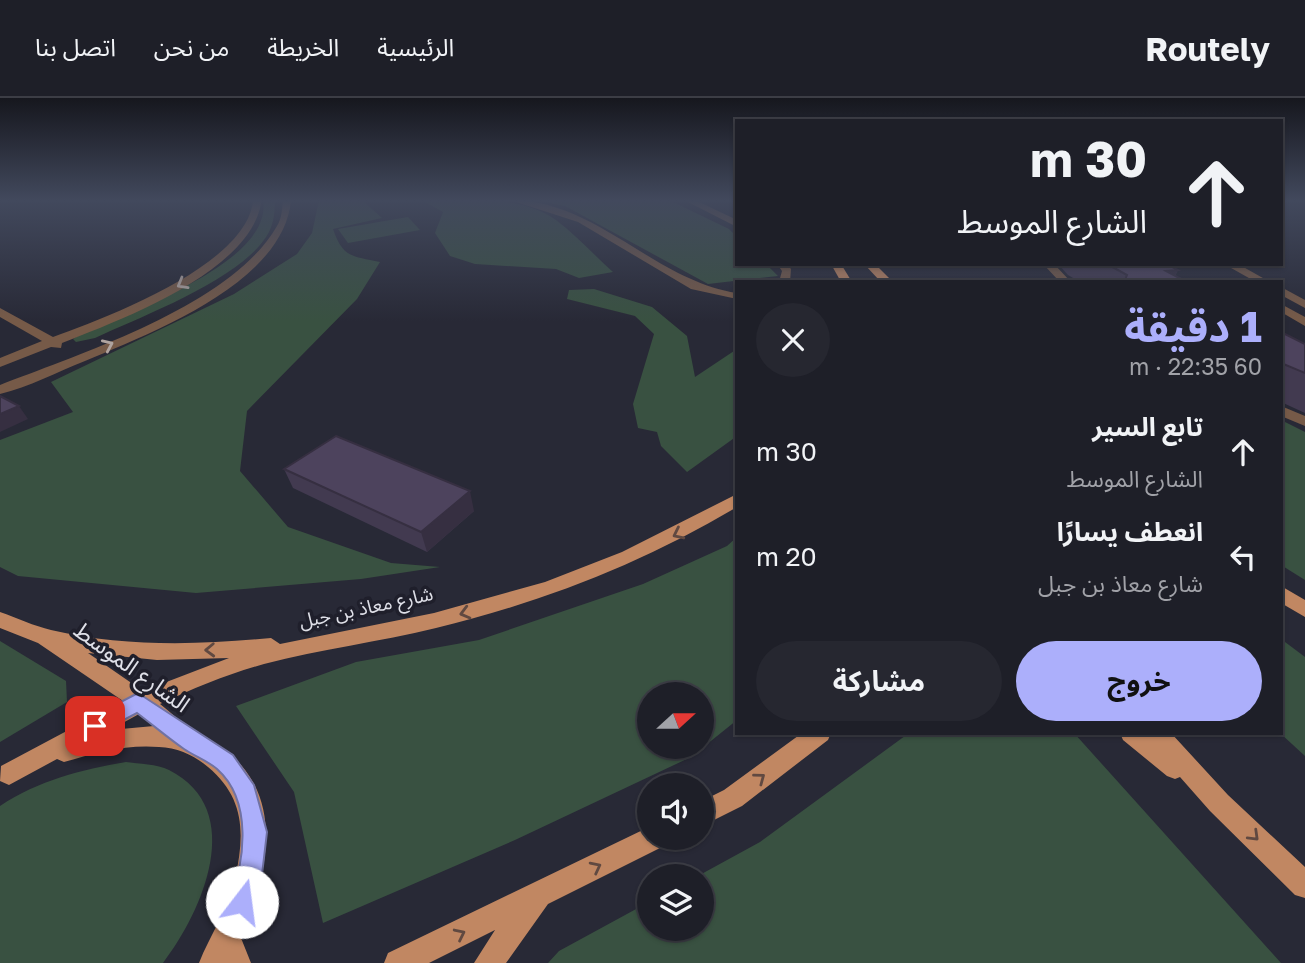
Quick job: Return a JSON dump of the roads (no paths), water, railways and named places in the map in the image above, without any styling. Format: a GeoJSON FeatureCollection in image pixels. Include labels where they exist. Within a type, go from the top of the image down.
{"type":"FeatureCollection","features":[{"type":"Feature","properties":{"kind":"main road"},"geometry":{"type":"LineString","coordinates":[[871,266],[886,280]]}},
{"type":"Feature","properties":{"kind":"main road","name":"شارع معاذ بن جبل"},"geometry":{"type":"LineString","coordinates":[[4,777],[138,702],[222,669],[327,640],[432,622],[531,595],[618,563],[692,527],[735,500]]}},
{"type":"Feature","properties":{"kind":"main road"},"geometry":{"type":"LineString","coordinates":[[1283,594],[1305,610]]}},
{"type":"Feature","properties":{"kind":"main road","name":"الشارع الموسط"},"geometry":{"type":"LineString","coordinates":[[0,620],[45,637],[107,676],[193,744]]}},
{"type":"Feature","properties":{"kind":"main road"},"geometry":{"type":"LineString","coordinates":[[45,637],[86,647],[163,651],[244,649],[327,640]]}},
{"type":"Feature","properties":{"kind":"main road"},"geometry":{"type":"LineString","coordinates":[[714,808],[733,798],[817,735]]}},
{"type":"Feature","properties":{"kind":"main road"},"geometry":{"type":"LineString","coordinates":[[1134,735],[1219,803]]}},
{"type":"Feature","properties":{"kind":"main road"},"geometry":{"type":"LineString","coordinates":[[1158,735],[1219,803],[1305,885]]}},
{"type":"Feature","properties":{"kind":"main road"},"geometry":{"type":"LineString","coordinates":[[4,777],[61,751],[110,739],[155,736],[193,744],[225,762],[246,792],[255,832],[249,883],[226,956]]}},
{"type":"Feature","properties":{"kind":"main road"},"geometry":{"type":"LineString","coordinates":[[398,963],[637,846]]}},
{"type":"Feature","properties":{"kind":"main road"},"geometry":{"type":"LineString","coordinates":[[488,963],[538,896]]}},
{"type":"Feature","properties":{"kind":"street"},"geometry":{"type":"LineString","coordinates":[[0,363],[48,341],[156,299],[205,270],[237,240]]}},
{"type":"Feature","properties":{"kind":"street"},"geometry":{"type":"LineString","coordinates":[[0,390],[187,309],[237,276],[272,240]]}},
{"type":"Feature","properties":{"kind":"street"},"geometry":{"type":"LineString","coordinates":[[616,240],[691,285],[735,296]]}},
{"type":"Feature","properties":{"kind":"street"},"geometry":{"type":"LineString","coordinates":[[1050,266],[1064,280]]}},
{"type":"Feature","properties":{"kind":"street"},"geometry":{"type":"LineString","coordinates":[[1230,266],[1243,280]]}},
{"type":"Feature","properties":{"kind":"street"},"geometry":{"type":"LineString","coordinates":[[1232,266],[1261,280]]}},
{"type":"Feature","properties":{"kind":"street"},"geometry":{"type":"LineString","coordinates":[[1283,291],[1305,305]]}},
{"type":"Feature","properties":{"kind":"street"},"geometry":{"type":"LineString","coordinates":[[1283,308],[1305,322]]}},
{"type":"Feature","properties":{"kind":"street"},"geometry":{"type":"LineString","coordinates":[[0,312],[48,341],[82,356]]}},
{"type":"Feature","properties":{"kind":"street"},"geometry":{"type":"LineString","coordinates":[[1283,411],[1305,422]]}}]}
